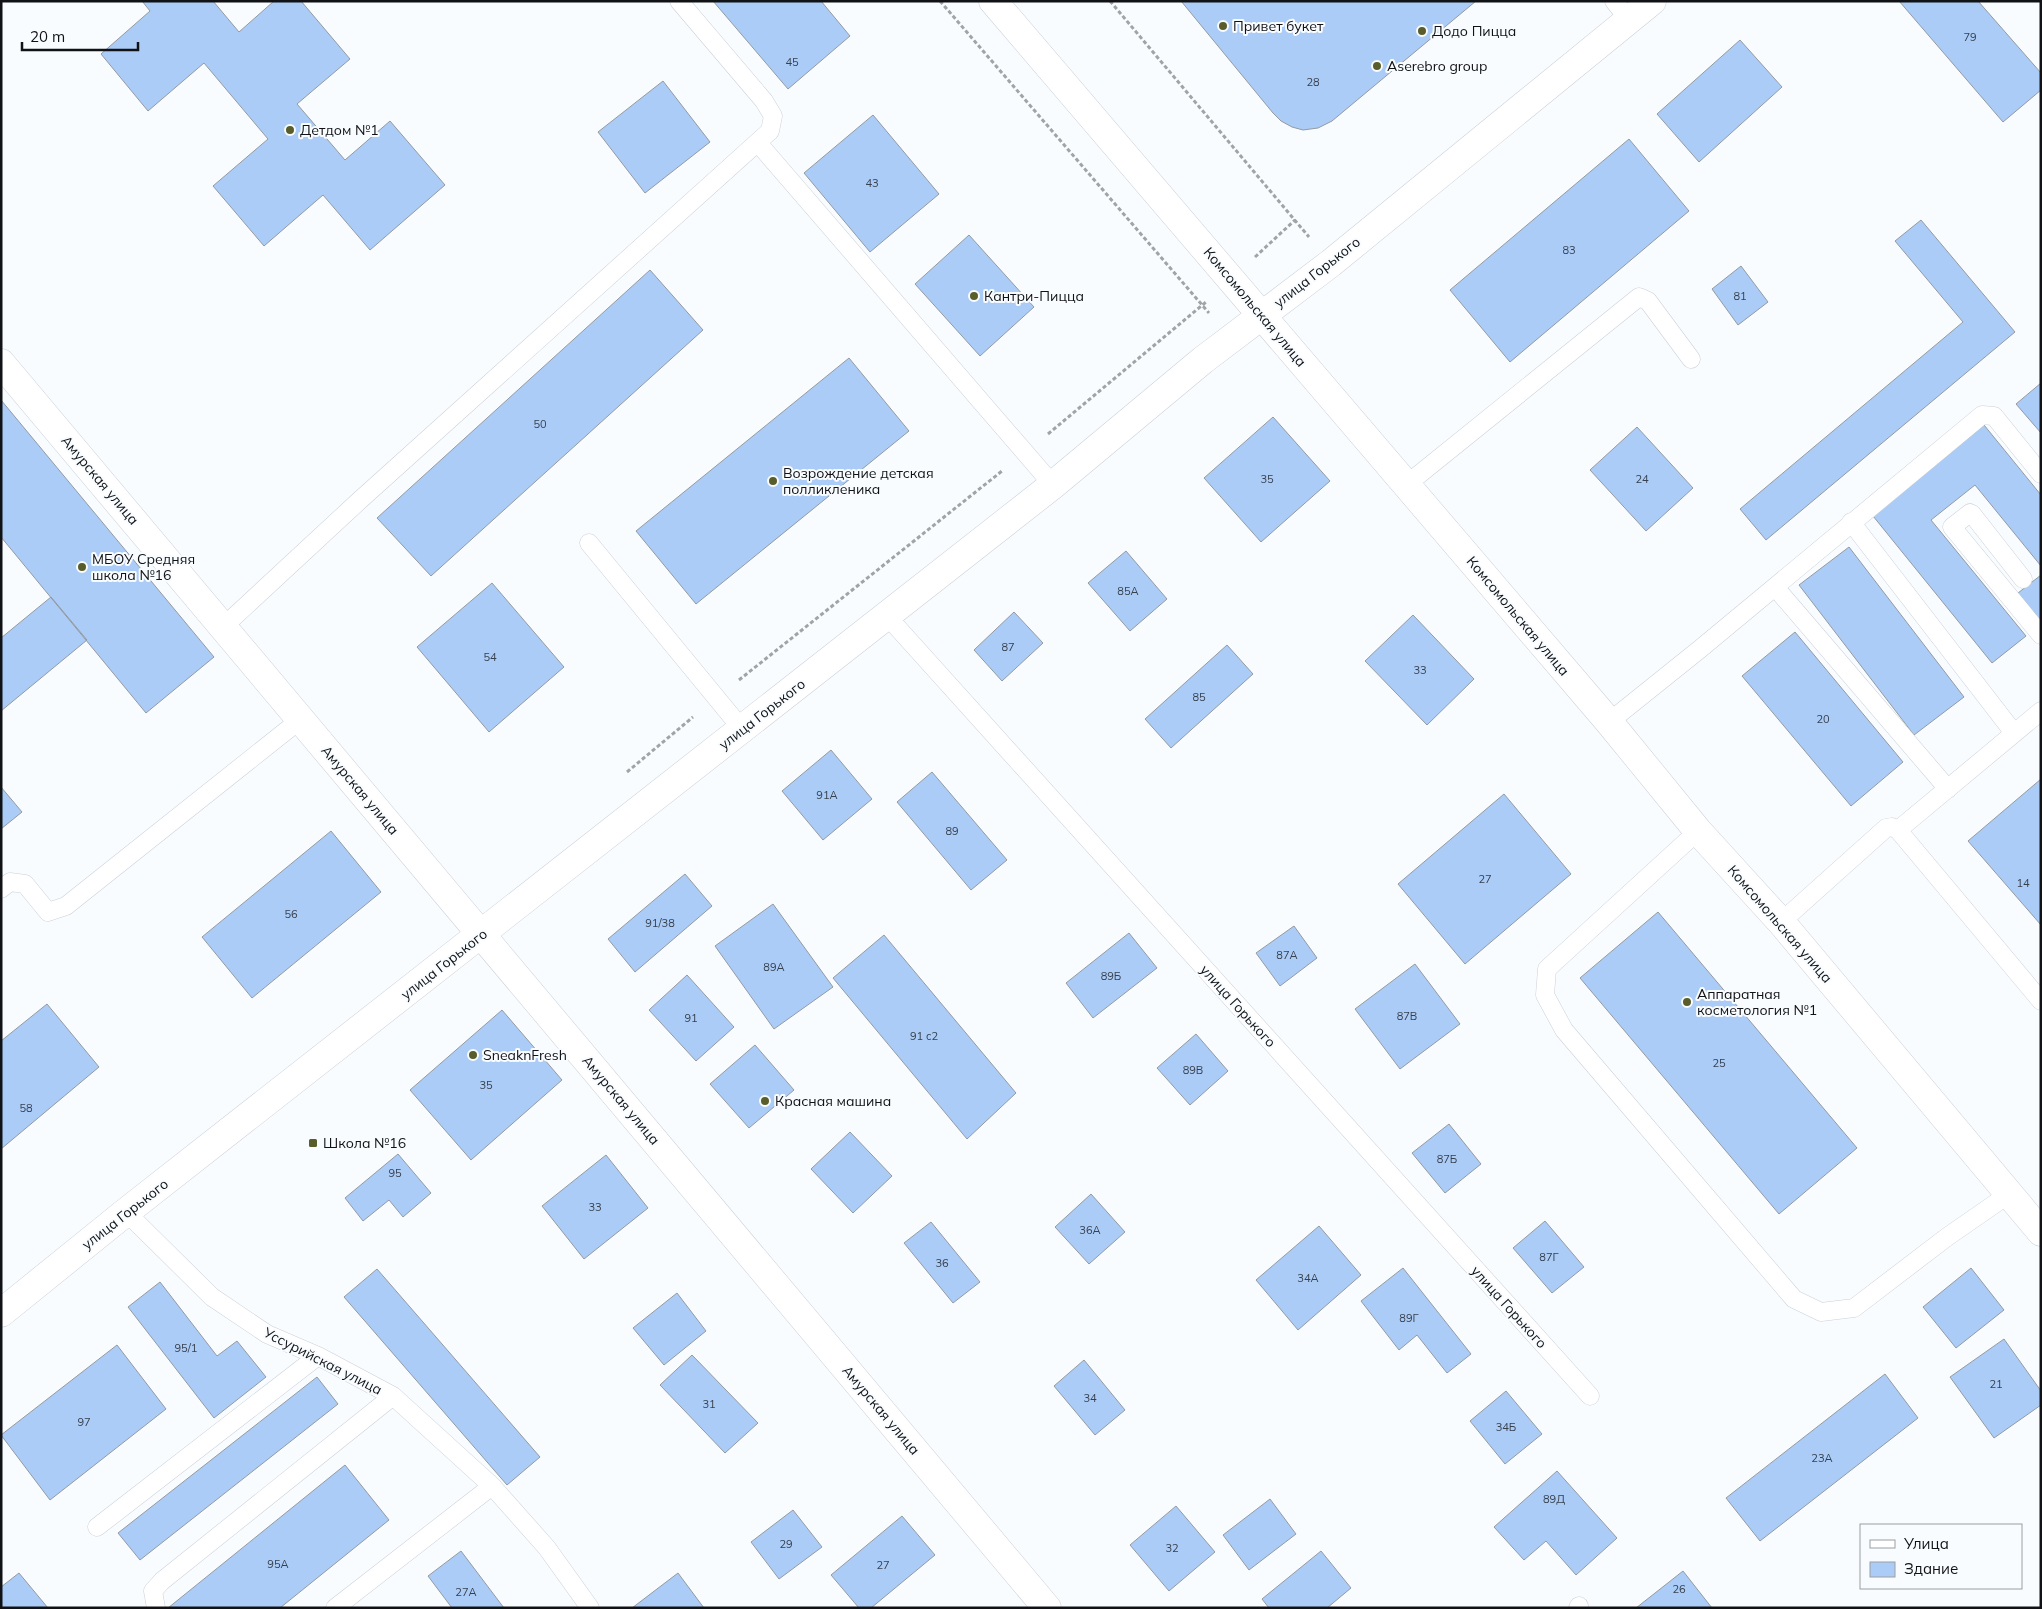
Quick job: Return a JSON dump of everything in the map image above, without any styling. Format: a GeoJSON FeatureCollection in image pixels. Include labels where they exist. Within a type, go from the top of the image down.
{"type":"FeatureCollection","features":[{"type":"Feature","properties":{"kind":"main road","name":"Комсомольская улица"},"geometry":{"type":"LineString","coordinates":[[993,1],[1608,722],[1698,831],[1781,922],[2041,1232]]}},
{"type":"Feature","properties":{"kind":"main road","name":"улица Горького"},"geometry":{"type":"LineString","coordinates":[[1,1313],[126,1212],[1053,485],[1231,339],[1331,263],[1622,10],[1652,1]]}},
{"type":"Feature","properties":{"kind":"main road","name":"Амурская улица"},"geometry":{"type":"LineString","coordinates":[[1,363],[1047,1608]]}},
{"type":"Feature","properties":{"kind":"lane"},"geometry":{"type":"LineString","coordinates":[[223,626],[360,500],[770,131],[773,116],[764,101],[679,1]]}},
{"type":"Feature","properties":{"kind":"lane"},"geometry":{"type":"LineString","coordinates":[[758,143],[1053,485]]}},
{"type":"Feature","properties":{"kind":"lane"},"geometry":{"type":"LineString","coordinates":[[1406,485],[1639,297],[1648,301],[1691,359]]}},
{"type":"Feature","properties":{"kind":"lane"},"geometry":{"type":"LineString","coordinates":[[1608,722],[1775,587],[1982,415],[1994,416],[2041,474]]}},
{"type":"Feature","properties":{"kind":"lane"},"geometry":{"type":"LineString","coordinates":[[2023,579],[1972,514],[1970,513],[1952,527],[2041,635]]}},
{"type":"Feature","properties":{"kind":"lane"},"geometry":{"type":"LineString","coordinates":[[1851,522],[2014,733]]}},
{"type":"Feature","properties":{"kind":"lane"},"geometry":{"type":"LineString","coordinates":[[589,544],[742,729]]}},
{"type":"Feature","properties":{"kind":"lane"},"geometry":{"type":"LineString","coordinates":[[1775,587],[1948,789]]}},
{"type":"Feature","properties":{"kind":"lane","name":"улица Горького"},"geometry":{"type":"LineString","coordinates":[[887,616],[1590,1396]]}},
{"type":"Feature","properties":{"kind":"lane"},"geometry":{"type":"LineString","coordinates":[[1898,830],[2041,711]]}},
{"type":"Feature","properties":{"kind":"lane"},"geometry":{"type":"LineString","coordinates":[[1,889],[10,882],[25,884],[48,912],[66,906],[301,719]]}},
{"type":"Feature","properties":{"kind":"lane"},"geometry":{"type":"LineString","coordinates":[[1781,922],[1886,828],[1892,828],[1898,830],[2041,1002]]}},
{"type":"Feature","properties":{"kind":"lane"},"geometry":{"type":"LineString","coordinates":[[1698,831],[1547,969],[1545,995],[1564,1030],[1794,1299],[1820,1312],[1854,1308],[1947,1237],[2009,1194]]}},
{"type":"Feature","properties":{"kind":"lane","name":"Уссурийская улица"},"geometry":{"type":"LineString","coordinates":[[126,1212],[212,1297],[267,1334],[318,1356],[393,1396],[492,1486],[547,1548],[590,1608]]}},
{"type":"Feature","properties":{"kind":"lane"},"geometry":{"type":"LineString","coordinates":[[97,1527],[318,1356]]}},
{"type":"Feature","properties":{"kind":"lane"},"geometry":{"type":"LineString","coordinates":[[156,1608],[153,1591],[162,1581],[393,1396]]}},
{"type":"Feature","properties":{"kind":"lane"},"geometry":{"type":"LineString","coordinates":[[335,1608],[492,1486]]}},
{"type":"Feature","properties":{"kind":"path"},"geometry":{"type":"LineString","coordinates":[[940,1],[1231,339]]}},
{"type":"Feature","properties":{"kind":"path"},"geometry":{"type":"LineString","coordinates":[[1110,1],[1331,263]]}},
{"type":"Feature","properties":{"kind":"building","name":"Детдом №1"},"geometry":{"type":"Polygon","coordinates":[[[142,1],[213,1],[239,32],[274,1],[301,1],[350,59],[297,104],[345,160],[390,121],[445,185],[370,250],[323,195],[264,246],[213,186],[268,139],[204,63],[148,111],[101,54],[150,11],[142,1]]]}},
{"type":"Feature","properties":{"kind":"building"},"geometry":{"type":"Polygon","coordinates":[[[713,1],[821,1],[850,36],[788,89],[713,1]]]}},
{"type":"Feature","properties":{"kind":"building"},"geometry":{"type":"Polygon","coordinates":[[[1181,1],[1476,1],[1332,121],[1318,128],[1303,130],[1281,121],[1273,113],[1181,1]]]}},
{"type":"Feature","properties":{"kind":"building"},"geometry":{"type":"Polygon","coordinates":[[[1899,1],[1978,1],[2041,73],[2041,90],[2003,122],[1899,1]]]}},
{"type":"Feature","properties":{"kind":"building"},"geometry":{"type":"Polygon","coordinates":[[[1740,40],[1782,87],[1699,162],[1657,114],[1740,40]]]}},
{"type":"Feature","properties":{"kind":"building"},"geometry":{"type":"Polygon","coordinates":[[[663,81],[710,142],[645,193],[598,132],[663,81]]]}},
{"type":"Feature","properties":{"kind":"building"},"geometry":{"type":"Polygon","coordinates":[[[873,115],[939,194],[870,252],[804,173],[873,115]]]}},
{"type":"Feature","properties":{"kind":"building"},"geometry":{"type":"Polygon","coordinates":[[[1629,139],[1689,211],[1510,362],[1450,290],[1629,139]]]}},
{"type":"Feature","properties":{"kind":"building"},"geometry":{"type":"Polygon","coordinates":[[[1921,220],[2015,332],[1766,540],[1740,509],[1963,322],[1895,241],[1921,220]]]}},
{"type":"Feature","properties":{"kind":"building","name":"Кантри-Пицца"},"geometry":{"type":"Polygon","coordinates":[[[969,235],[1034,307],[980,356],[915,284],[969,235]]]}},
{"type":"Feature","properties":{"kind":"building"},"geometry":{"type":"Polygon","coordinates":[[[1741,266],[1768,302],[1738,325],[1712,289],[1741,266]]]}},
{"type":"Feature","properties":{"kind":"building"},"geometry":{"type":"Polygon","coordinates":[[[650,270],[703,330],[431,576],[377,518],[650,270]]]}},
{"type":"Feature","properties":{"kind":"building","name":"Возрождение детская полликленика"},"geometry":{"type":"Polygon","coordinates":[[[849,358],[909,431],[696,604],[636,531],[849,358]]]}},
{"type":"Feature","properties":{"kind":"building"},"geometry":{"type":"Polygon","coordinates":[[[2041,383],[2041,433],[2016,404],[2041,383]]]}},
{"type":"Feature","properties":{"kind":"building","name":"МБОУ Средняя школа №16"},"geometry":{"type":"Polygon","coordinates":[[[1,400],[214,657],[146,713],[1,537],[1,400]]]}},
{"type":"Feature","properties":{"kind":"building"},"geometry":{"type":"Polygon","coordinates":[[[1273,417],[1330,481],[1261,542],[1204,478],[1273,417]]]}},
{"type":"Feature","properties":{"kind":"building"},"geometry":{"type":"Polygon","coordinates":[[[1984,425],[2041,495],[2041,566],[1975,485],[1931,520],[2026,636],[1992,663],[1873,516],[1984,425]]]}},
{"type":"Feature","properties":{"kind":"building"},"geometry":{"type":"Polygon","coordinates":[[[1637,427],[1693,488],[1646,531],[1590,470],[1637,427]]]}},
{"type":"Feature","properties":{"kind":"building"},"geometry":{"type":"Polygon","coordinates":[[[1849,547],[1964,697],[1914,735],[1799,585],[1849,547]]]}},
{"type":"Feature","properties":{"kind":"building"},"geometry":{"type":"Polygon","coordinates":[[[1126,551],[1167,599],[1130,631],[1088,583],[1126,551]]]}},
{"type":"Feature","properties":{"kind":"building"},"geometry":{"type":"Polygon","coordinates":[[[2041,575],[2041,621],[2018,593],[2041,575]]]}},
{"type":"Feature","properties":{"kind":"building"},"geometry":{"type":"Polygon","coordinates":[[[492,583],[564,667],[489,732],[417,647],[492,583]]]}},
{"type":"Feature","properties":{"kind":"building"},"geometry":{"type":"Polygon","coordinates":[[[51,597],[87,640],[1,711],[1,638],[51,597]]]}},
{"type":"Feature","properties":{"kind":"building"},"geometry":{"type":"Polygon","coordinates":[[[1014,612],[1043,643],[1002,681],[974,650],[1014,612]]]}},
{"type":"Feature","properties":{"kind":"building"},"geometry":{"type":"Polygon","coordinates":[[[1413,615],[1474,679],[1427,725],[1365,661],[1413,615]]]}},
{"type":"Feature","properties":{"kind":"building"},"geometry":{"type":"Polygon","coordinates":[[[1795,632],[1903,762],[1851,806],[1742,676],[1795,632]]]}},
{"type":"Feature","properties":{"kind":"building"},"geometry":{"type":"Polygon","coordinates":[[[1227,645],[1253,674],[1171,748],[1145,719],[1227,645]]]}},
{"type":"Feature","properties":{"kind":"building"},"geometry":{"type":"Polygon","coordinates":[[[831,750],[872,799],[823,840],[782,791],[831,750]]]}},
{"type":"Feature","properties":{"kind":"building"},"geometry":{"type":"Polygon","coordinates":[[[932,772],[1007,860],[971,890],[897,802],[932,772]]]}},
{"type":"Feature","properties":{"kind":"building"},"geometry":{"type":"Polygon","coordinates":[[[2041,779],[2041,925],[1968,841],[2041,779]]]}},
{"type":"Feature","properties":{"kind":"building"},"geometry":{"type":"Polygon","coordinates":[[[1,787],[22,812],[1,829],[1,787]]]}},
{"type":"Feature","properties":{"kind":"building"},"geometry":{"type":"Polygon","coordinates":[[[1504,794],[1571,874],[1465,964],[1398,884],[1504,794]]]}},
{"type":"Feature","properties":{"kind":"building"},"geometry":{"type":"Polygon","coordinates":[[[331,831],[381,892],[252,998],[202,937],[331,831]]]}},
{"type":"Feature","properties":{"kind":"building"},"geometry":{"type":"Polygon","coordinates":[[[685,874],[712,906],[635,972],[608,939],[685,874]]]}},
{"type":"Feature","properties":{"kind":"building"},"geometry":{"type":"Polygon","coordinates":[[[773,904],[833,987],[774,1029],[715,946],[773,904]]]}},
{"type":"Feature","properties":{"kind":"building"},"geometry":{"type":"Polygon","coordinates":[[[1658,912],[1857,1148],[1779,1214],[1580,978],[1658,912]]]}},
{"type":"Feature","properties":{"kind":"building"},"geometry":{"type":"Polygon","coordinates":[[[1294,926],[1317,958],[1280,986],[1256,953],[1294,926]]]}},
{"type":"Feature","properties":{"kind":"building"},"geometry":{"type":"Polygon","coordinates":[[[1129,933],[1157,968],[1093,1018],[1066,983],[1129,933]]]}},
{"type":"Feature","properties":{"kind":"building"},"geometry":{"type":"Polygon","coordinates":[[[884,935],[1016,1093],[967,1139],[833,978],[884,935]]]}},
{"type":"Feature","properties":{"kind":"building"},"geometry":{"type":"Polygon","coordinates":[[[1415,964],[1460,1024],[1400,1069],[1355,1009],[1415,964]]]}},
{"type":"Feature","properties":{"kind":"building"},"geometry":{"type":"Polygon","coordinates":[[[687,975],[734,1027],[696,1061],[649,1010],[687,975]]]}},
{"type":"Feature","properties":{"kind":"building"},"geometry":{"type":"Polygon","coordinates":[[[47,1004],[99,1067],[1,1149],[1,1041],[47,1004]]]}},
{"type":"Feature","properties":{"kind":"building"},"geometry":{"type":"Polygon","coordinates":[[[502,1010],[562,1080],[471,1160],[410,1090],[502,1010]]]}},
{"type":"Feature","properties":{"kind":"building"},"geometry":{"type":"Polygon","coordinates":[[[1196,1034],[1228,1071],[1190,1105],[1157,1068],[1196,1034]]]}},
{"type":"Feature","properties":{"kind":"building"},"geometry":{"type":"Polygon","coordinates":[[[755,1045],[794,1090],[749,1128],[710,1084],[755,1045]]]}},
{"type":"Feature","properties":{"kind":"building"},"geometry":{"type":"Polygon","coordinates":[[[1449,1124],[1481,1164],[1445,1193],[1412,1153],[1449,1124]]]}},
{"type":"Feature","properties":{"kind":"building"},"geometry":{"type":"Polygon","coordinates":[[[850,1132],[892,1176],[853,1213],[811,1169],[850,1132]]]}},
{"type":"Feature","properties":{"kind":"building"},"geometry":{"type":"Polygon","coordinates":[[[398,1154],[431,1193],[403,1217],[389,1200],[363,1221],[345,1198],[398,1154]]]}},
{"type":"Feature","properties":{"kind":"building"},"geometry":{"type":"Polygon","coordinates":[[[606,1155],[648,1208],[584,1259],[542,1206],[606,1155]]]}},
{"type":"Feature","properties":{"kind":"building"},"geometry":{"type":"Polygon","coordinates":[[[1091,1194],[1125,1232],[1089,1264],[1055,1227],[1091,1194]]]}},
{"type":"Feature","properties":{"kind":"building"},"geometry":{"type":"Polygon","coordinates":[[[1545,1221],[1584,1267],[1552,1293],[1513,1248],[1545,1221]]]}},
{"type":"Feature","properties":{"kind":"building"},"geometry":{"type":"Polygon","coordinates":[[[931,1222],[980,1282],[953,1303],[904,1243],[931,1222]]]}},
{"type":"Feature","properties":{"kind":"building"},"geometry":{"type":"Polygon","coordinates":[[[1319,1226],[1361,1275],[1298,1330],[1256,1280],[1319,1226]]]}},
{"type":"Feature","properties":{"kind":"building"},"geometry":{"type":"Polygon","coordinates":[[[1403,1268],[1471,1354],[1447,1373],[1417,1335],[1399,1350],[1361,1301],[1403,1268]]]}},
{"type":"Feature","properties":{"kind":"building"},"geometry":{"type":"Polygon","coordinates":[[[1971,1268],[2004,1310],[1956,1348],[1923,1307],[1971,1268]]]}},
{"type":"Feature","properties":{"kind":"building"},"geometry":{"type":"Polygon","coordinates":[[[377,1269],[540,1457],[507,1485],[344,1297],[377,1269]]]}},
{"type":"Feature","properties":{"kind":"building"},"geometry":{"type":"Polygon","coordinates":[[[160,1282],[217,1356],[237,1341],[266,1377],[214,1418],[128,1307],[160,1282]]]}},
{"type":"Feature","properties":{"kind":"building"},"geometry":{"type":"Polygon","coordinates":[[[677,1293],[706,1331],[664,1365],[633,1328],[677,1293]]]}},
{"type":"Feature","properties":{"kind":"building"},"geometry":{"type":"Polygon","coordinates":[[[2004,1339],[2041,1391],[2041,1405],[1994,1438],[1950,1377],[2004,1339]]]}},
{"type":"Feature","properties":{"kind":"building"},"geometry":{"type":"Polygon","coordinates":[[[117,1345],[166,1409],[50,1500],[1,1435],[117,1345]]]}},
{"type":"Feature","properties":{"kind":"building"},"geometry":{"type":"Polygon","coordinates":[[[692,1355],[758,1423],[725,1453],[660,1385],[692,1355]]]}},
{"type":"Feature","properties":{"kind":"building"},"geometry":{"type":"Polygon","coordinates":[[[1084,1360],[1125,1410],[1095,1435],[1054,1386],[1084,1360]]]}},
{"type":"Feature","properties":{"kind":"building"},"geometry":{"type":"Polygon","coordinates":[[[1885,1374],[1918,1418],[1760,1541],[1726,1498],[1885,1374]]]}},
{"type":"Feature","properties":{"kind":"building"},"geometry":{"type":"Polygon","coordinates":[[[317,1377],[338,1404],[140,1560],[118,1533],[317,1377]]]}},
{"type":"Feature","properties":{"kind":"building"},"geometry":{"type":"Polygon","coordinates":[[[1506,1391],[1542,1434],[1505,1464],[1470,1421],[1506,1391]]]}},
{"type":"Feature","properties":{"kind":"building"},"geometry":{"type":"Polygon","coordinates":[[[345,1465],[389,1520],[280,1608],[168,1608],[345,1465]]]}},
{"type":"Feature","properties":{"kind":"building"},"geometry":{"type":"Polygon","coordinates":[[[1557,1471],[1617,1538],[1576,1575],[1546,1541],[1524,1560],[1494,1527],[1557,1471]]]}},
{"type":"Feature","properties":{"kind":"building"},"geometry":{"type":"Polygon","coordinates":[[[1270,1499],[1296,1534],[1249,1570],[1223,1535],[1270,1499]]]}},
{"type":"Feature","properties":{"kind":"building"},"geometry":{"type":"Polygon","coordinates":[[[1176,1506],[1215,1552],[1169,1591],[1130,1545],[1176,1506]]]}},
{"type":"Feature","properties":{"kind":"building"},"geometry":{"type":"Polygon","coordinates":[[[793,1510],[822,1547],[779,1579],[751,1542],[793,1510]]]}},
{"type":"Feature","properties":{"kind":"building"},"geometry":{"type":"Polygon","coordinates":[[[902,1516],[935,1555],[871,1608],[859,1608],[831,1575],[902,1516]]]}},
{"type":"Feature","properties":{"kind":"building"},"geometry":{"type":"Polygon","coordinates":[[[461,1551],[504,1608],[452,1608],[428,1576],[461,1551]]]}},
{"type":"Feature","properties":{"kind":"building"},"geometry":{"type":"Polygon","coordinates":[[[1321,1551],[1351,1588],[1327,1608],[1269,1608],[1262,1599],[1321,1551]]]}},
{"type":"Feature","properties":{"kind":"building"},"geometry":{"type":"Polygon","coordinates":[[[1683,1571],[1712,1608],[1636,1608],[1683,1571]]]}},
{"type":"Feature","properties":{"kind":"building"},"geometry":{"type":"Polygon","coordinates":[[[19,1573],[48,1608],[1,1608],[1,1587],[19,1573]]]}},
{"type":"Feature","properties":{"kind":"building"},"geometry":{"type":"Polygon","coordinates":[[[678,1573],[704,1608],[632,1608],[678,1573]]]}},
{"type":"Feature","properties":{"kind":"place","name":"Привет букет"},"geometry":{"type":"Point","coordinates":[1223,26]}},
{"type":"Feature","properties":{"kind":"place","name":"Додо Пицца"},"geometry":{"type":"Point","coordinates":[1422,31]}},
{"type":"Feature","properties":{"kind":"place","name":"Aserebro group"},"geometry":{"type":"Point","coordinates":[1377,66]}},
{"type":"Feature","properties":{"kind":"place","name":"Детдом №1"},"geometry":{"type":"Point","coordinates":[290,130]}},
{"type":"Feature","properties":{"kind":"place","name":"Кантри-Пицца"},"geometry":{"type":"Point","coordinates":[974,296]}},
{"type":"Feature","properties":{"kind":"place","name":"Возрождение детская полликленика"},"geometry":{"type":"Point","coordinates":[773,481]}},
{"type":"Feature","properties":{"kind":"place","name":"МБОУ Средняя школа №16"},"geometry":{"type":"Point","coordinates":[82,567]}},
{"type":"Feature","properties":{"kind":"place","name":"Аппаратная косметология №1"},"geometry":{"type":"Point","coordinates":[1687,1002]}},
{"type":"Feature","properties":{"kind":"place","name":"SneaknFresh"},"geometry":{"type":"Point","coordinates":[473,1055]}},
{"type":"Feature","properties":{"kind":"place","name":"Красная машина"},"geometry":{"type":"Point","coordinates":[765,1101]}},
{"type":"Feature","properties":{"kind":"place","name":"Школа №16"},"geometry":{"type":"Point","coordinates":[313,1143]}}]}
